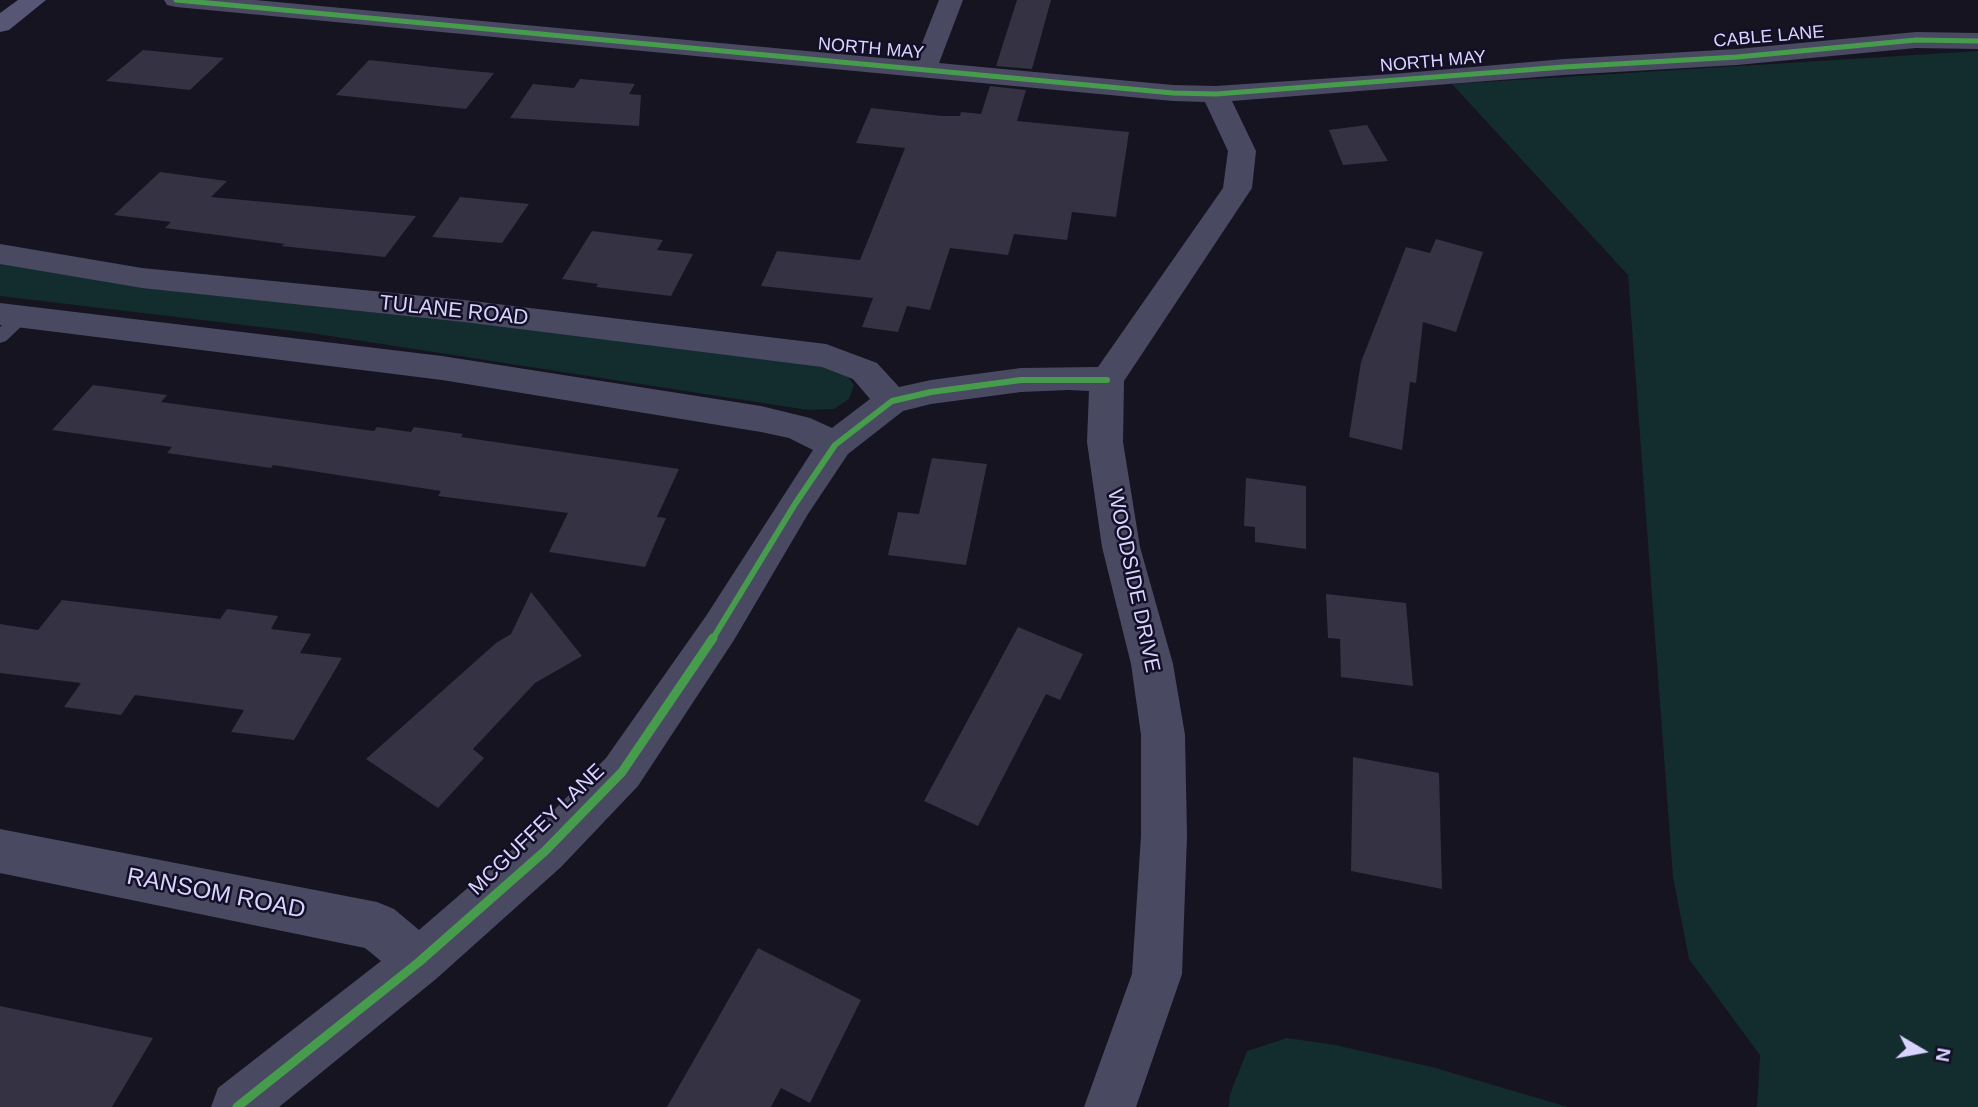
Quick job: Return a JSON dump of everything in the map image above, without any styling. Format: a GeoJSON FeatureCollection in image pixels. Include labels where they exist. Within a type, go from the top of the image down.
{"type":"FeatureCollection","features":[{"type":"Feature","properties":{"kind":"main road"},"geometry":{"type":"LineString","coordinates":[[0,24],[34,0]]}},
{"type":"Feature","properties":{"kind":"street","name":"NORTH MAY"},"geometry":{"type":"LineString","coordinates":[[176,0],[1130,91],[1216,94],[1564,66]]}},
{"type":"Feature","properties":{"kind":"street"},"geometry":{"type":"LineString","coordinates":[[924,70],[951,0]]}},
{"type":"Feature","properties":{"kind":"street","name":"CABLE LANE"},"geometry":{"type":"LineString","coordinates":[[1564,66],[1737,57],[1916,40],[1978,41]]}},
{"type":"Feature","properties":{"kind":"street"},"geometry":{"type":"LineString","coordinates":[[892,401],[931,392],[1021,380],[1107,380],[1237,188],[1242,151],[1222,113],[1216,94]]}},
{"type":"Feature","properties":{"kind":"street","name":"TULANE ROAD"},"geometry":{"type":"LineString","coordinates":[[0,254],[142,278],[464,311],[826,356],[843,360],[865,371],[892,401]]}},
{"type":"Feature","properties":{"kind":"street"},"geometry":{"type":"LineString","coordinates":[[7,323],[442,368],[761,419],[798,427],[835,445]]}},
{"type":"Feature","properties":{"kind":"street","name":"WOODSIDE DRIVE"},"geometry":{"type":"LineString","coordinates":[[1107,380],[1105,442],[1121,547],[1152,664],[1163,735],[1164,836],[1157,974],[1132,1054],[1110,1107]]}},
{"type":"Feature","properties":{"kind":"street","name":"MCGUFFEY LANE"},"geometry":{"type":"LineString","coordinates":[[237,1107],[419,962],[545,851],[622,772],[720,628],[794,504],[835,445],[892,401]]}},
{"type":"Feature","properties":{"kind":"street","name":"RANSOM ROAD"},"geometry":{"type":"LineString","coordinates":[[0,851],[377,926],[419,962]]}},
{"type":"Feature","properties":{"kind":"green space"},"geometry":{"type":"Polygon","coordinates":[[[1978,51],[1978,1107],[1757,1107],[1760,1055],[1689,959],[1673,877],[1628,275],[1452,84],[1978,51]]]}},
{"type":"Feature","properties":{"kind":"green space"},"geometry":{"type":"Polygon","coordinates":[[[0,261],[707,347],[842,370],[854,385],[849,399],[834,409],[808,410],[311,333],[0,296],[0,261]]]}},
{"type":"Feature","properties":{"kind":"green space"},"geometry":{"type":"Polygon","coordinates":[[[1287,1038],[1335,1045],[1432,1067],[1568,1107],[1229,1107],[1230,1094],[1247,1051],[1287,1038]]]}},
{"type":"Feature","properties":{"kind":"building"},"geometry":{"type":"Polygon","coordinates":[[[1017,0],[1051,0],[1032,69],[996,66],[1017,0]]]}},
{"type":"Feature","properties":{"kind":"building"},"geometry":{"type":"Polygon","coordinates":[[[143,50],[224,58],[190,90],[106,81],[143,50]]]}},
{"type":"Feature","properties":{"kind":"building"},"geometry":{"type":"Polygon","coordinates":[[[369,60],[494,73],[466,109],[336,95],[369,60]]]}},
{"type":"Feature","properties":{"kind":"building"},"geometry":{"type":"Polygon","coordinates":[[[580,79],[635,84],[629,94],[641,95],[639,126],[510,118],[533,84],[574,88],[580,79]]]}},
{"type":"Feature","properties":{"kind":"building"},"geometry":{"type":"Polygon","coordinates":[[[990,86],[1026,90],[1017,121],[1129,132],[1116,217],[1072,212],[1067,240],[1014,234],[1008,255],[950,248],[930,310],[907,306],[898,332],[862,327],[873,298],[761,286],[777,251],[860,260],[905,148],[856,143],[871,108],[942,116],[960,116],[961,112],[981,114],[990,86]]]}},
{"type":"Feature","properties":{"kind":"building"},"geometry":{"type":"Polygon","coordinates":[[[1367,125],[1388,161],[1343,165],[1329,130],[1367,125]]]}},
{"type":"Feature","properties":{"kind":"building"},"geometry":{"type":"Polygon","coordinates":[[[160,172],[227,181],[211,197],[416,216],[385,257],[281,246],[285,244],[165,228],[171,222],[114,215],[160,172]]]}},
{"type":"Feature","properties":{"kind":"building"},"geometry":{"type":"Polygon","coordinates":[[[460,197],[529,204],[502,243],[432,237],[460,197]]]}},
{"type":"Feature","properties":{"kind":"building"},"geometry":{"type":"Polygon","coordinates":[[[592,231],[663,240],[657,250],[693,254],[671,296],[596,287],[598,284],[562,279],[592,231]]]}},
{"type":"Feature","properties":{"kind":"building"},"geometry":{"type":"Polygon","coordinates":[[[1436,239],[1483,252],[1456,332],[1423,322],[1416,383],[1410,382],[1402,450],[1349,437],[1361,362],[1406,247],[1430,253],[1436,239]]]}},
{"type":"Feature","properties":{"kind":"building"},"geometry":{"type":"Polygon","coordinates":[[[93,385],[167,395],[161,402],[374,431],[377,427],[411,432],[414,427],[463,434],[461,437],[679,469],[657,517],[666,518],[645,567],[549,552],[568,513],[438,496],[441,491],[273,465],[271,468],[167,453],[172,447],[52,430],[93,385]]]}},
{"type":"Feature","properties":{"kind":"building"},"geometry":{"type":"Polygon","coordinates":[[[932,458],[987,464],[966,565],[888,555],[898,512],[919,514],[932,458]]]}},
{"type":"Feature","properties":{"kind":"building"},"geometry":{"type":"Polygon","coordinates":[[[1246,478],[1306,486],[1306,549],[1255,542],[1255,527],[1244,526],[1246,478]]]}},
{"type":"Feature","properties":{"kind":"building"},"geometry":{"type":"Polygon","coordinates":[[[531,592],[582,656],[535,683],[473,749],[484,758],[438,808],[366,759],[496,643],[511,634],[531,592]]]}},
{"type":"Feature","properties":{"kind":"building"},"geometry":{"type":"Polygon","coordinates":[[[1326,594],[1406,603],[1413,686],[1341,677],[1340,639],[1328,638],[1326,594]]]}},
{"type":"Feature","properties":{"kind":"building"},"geometry":{"type":"Polygon","coordinates":[[[62,600],[220,619],[227,609],[278,616],[271,629],[311,634],[300,653],[342,658],[294,740],[231,732],[244,710],[135,695],[121,715],[64,707],[81,683],[0,673],[0,624],[38,630],[62,600]]]}},
{"type":"Feature","properties":{"kind":"building"},"geometry":{"type":"Polygon","coordinates":[[[1018,627],[1083,654],[1060,700],[1046,694],[978,826],[924,801],[1018,627]]]}},
{"type":"Feature","properties":{"kind":"building"},"geometry":{"type":"Polygon","coordinates":[[[1353,757],[1439,773],[1442,889],[1351,871],[1353,757]]]}},
{"type":"Feature","properties":{"kind":"building"},"geometry":{"type":"Polygon","coordinates":[[[758,948],[861,1000],[810,1103],[781,1088],[771,1107],[667,1107],[758,948]]]}},
{"type":"Feature","properties":{"kind":"building"},"geometry":{"type":"Polygon","coordinates":[[[0,1006],[153,1038],[112,1107],[0,1107],[0,1006]]]}},
{"type":"Feature","properties":{"kind":"cycle path"},"geometry":{"type":"LineString","coordinates":[[176,0],[1173,93],[1216,94],[1564,67],[1737,57],[1916,40],[1978,41]]}},
{"type":"Feature","properties":{"kind":"cycle path"},"geometry":{"type":"LineString","coordinates":[[237,1107],[419,962],[545,851],[622,772],[720,628],[795,504],[835,445],[892,401],[931,392],[1021,380],[1107,380]]}}]}
